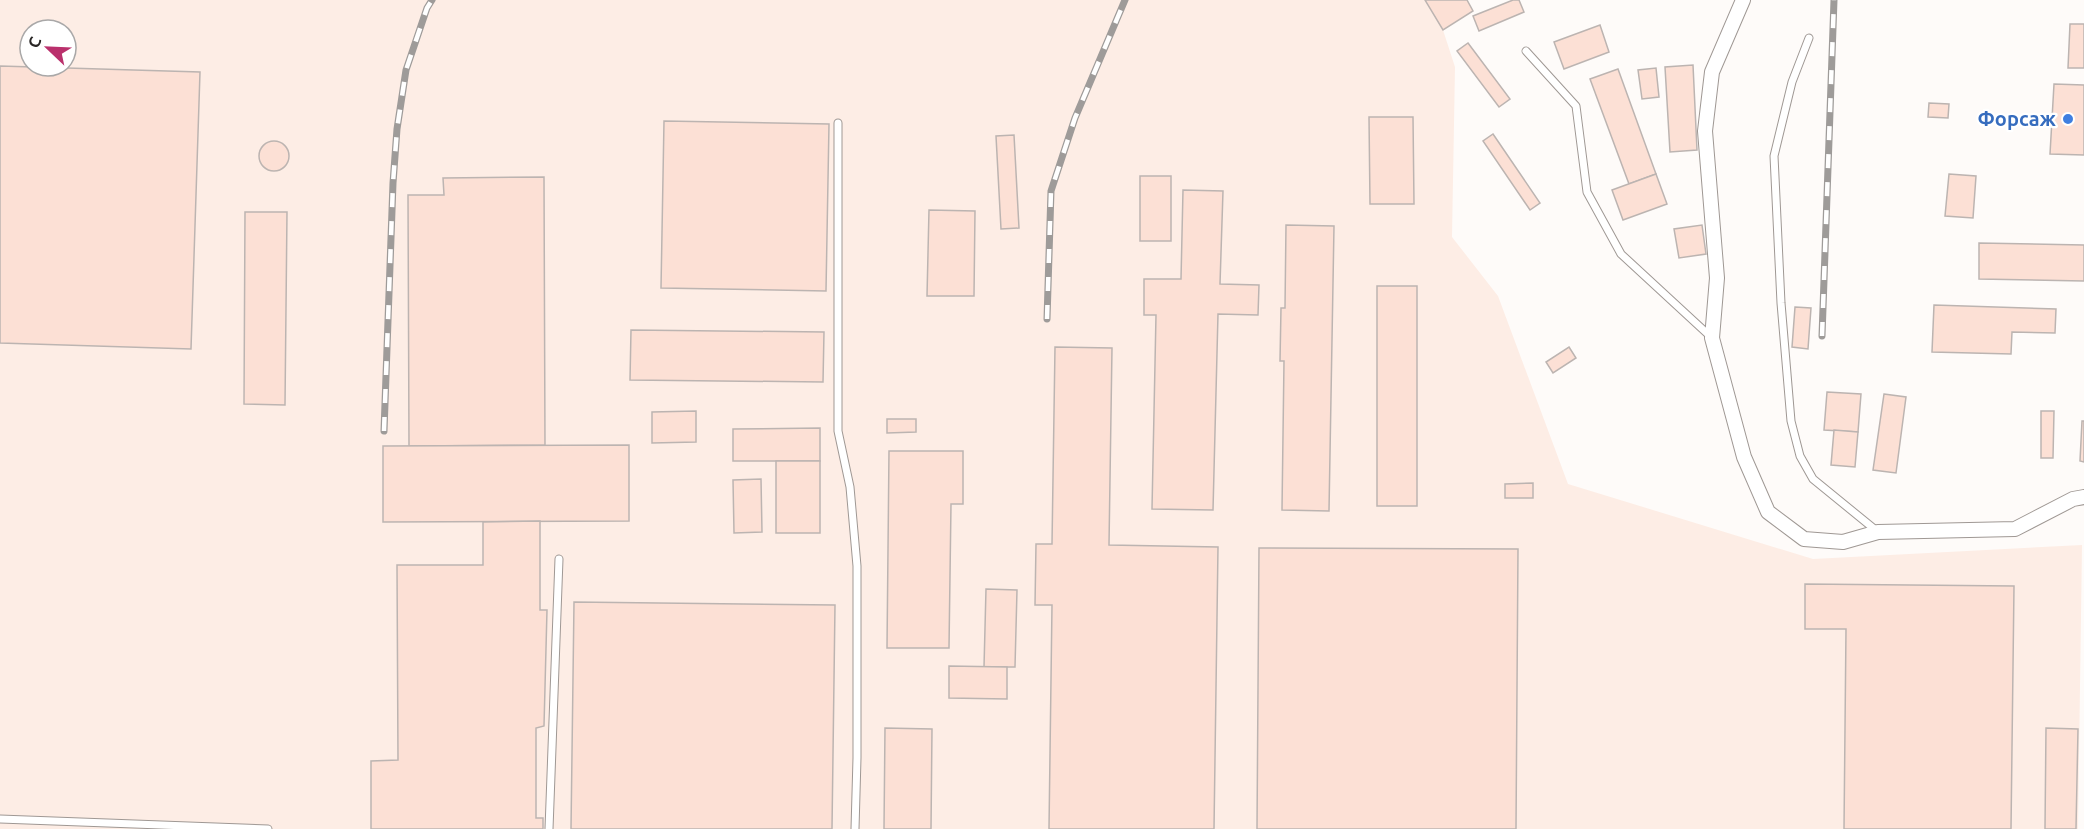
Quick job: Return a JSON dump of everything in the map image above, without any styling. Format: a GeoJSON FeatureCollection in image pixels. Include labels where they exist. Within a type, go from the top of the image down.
{"type":"FeatureCollection","features":[{"type":"Feature","properties":{"kind":"street"},"geometry":{"type":"LineString","coordinates":[[1743,0],[1712,72],[1705,131],[1717,278],[1712,338],[1744,457],[1768,512],[1804,539],[1843,542],[1878,532],[2015,529],[2073,499],[2084,497]]}},
{"type":"Feature","properties":{"kind":"lane"},"geometry":{"type":"LineString","coordinates":[[1809,38],[1792,82],[1774,156],[1781,303],[1791,421],[1800,456],[1813,479],[1878,532]]}},
{"type":"Feature","properties":{"kind":"lane"},"geometry":{"type":"LineString","coordinates":[[1526,51],[1576,106],[1587,192],[1621,254],[1712,338]]}},
{"type":"Feature","properties":{"kind":"lane"},"geometry":{"type":"LineString","coordinates":[[838,123],[838,430],[850,487],[857,566],[855,829]]}},
{"type":"Feature","properties":{"kind":"lane"},"geometry":{"type":"LineString","coordinates":[[549,829],[559,559]]}},
{"type":"Feature","properties":{"kind":"lane"},"geometry":{"type":"LineString","coordinates":[[0,819],[268,829]]}},
{"type":"Feature","properties":{"kind":"shaded area"},"geometry":{"type":"Polygon","coordinates":[[[0,0],[1425,0],[1443,30],[1455,67],[1452,237],[1498,296],[1568,484],[1813,559],[2082,545],[2078,829],[0,829],[0,0]]]}},
{"type":"Feature","properties":{"kind":"building"},"geometry":{"type":"Polygon","coordinates":[[[1425,0],[1467,0],[1473,11],[1443,30],[1425,0]]]}},
{"type":"Feature","properties":{"kind":"building"},"geometry":{"type":"Polygon","coordinates":[[[1513,0],[1519,0],[1524,12],[1479,31],[1473,16],[1513,0]]]}},
{"type":"Feature","properties":{"kind":"building"},"geometry":{"type":"Polygon","coordinates":[[[2070,24],[2084,24],[2084,68],[2068,68],[2070,24]]]}},
{"type":"Feature","properties":{"kind":"building"},"geometry":{"type":"Polygon","coordinates":[[[1600,25],[1609,52],[1564,69],[1554,42],[1600,25]]]}},
{"type":"Feature","properties":{"kind":"building"},"geometry":{"type":"Polygon","coordinates":[[[1468,43],[1510,99],[1499,107],[1457,51],[1468,43]]]}},
{"type":"Feature","properties":{"kind":"building"},"geometry":{"type":"Polygon","coordinates":[[[1693,65],[1697,150],[1670,152],[1665,67],[1693,65]]]}},
{"type":"Feature","properties":{"kind":"building"},"geometry":{"type":"Polygon","coordinates":[[[0,66],[18,67],[18,78],[78,78],[78,68],[200,72],[191,349],[0,343],[0,66]]]}},
{"type":"Feature","properties":{"kind":"building"},"geometry":{"type":"Polygon","coordinates":[[[1656,68],[1659,97],[1642,99],[1638,70],[1656,68]]]}},
{"type":"Feature","properties":{"kind":"building"},"geometry":{"type":"Polygon","coordinates":[[[1618,69],[1656,174],[1629,184],[1590,79],[1618,69]]]}},
{"type":"Feature","properties":{"kind":"building","name":"Форсаж"},"geometry":{"type":"Polygon","coordinates":[[[2054,84],[2084,85],[2084,155],[2050,154],[2054,84]]]}},
{"type":"Feature","properties":{"kind":"building"},"geometry":{"type":"Polygon","coordinates":[[[1929,103],[1949,104],[1948,118],[1928,117],[1929,103]]]}},
{"type":"Feature","properties":{"kind":"building"},"geometry":{"type":"Polygon","coordinates":[[[1369,117],[1413,117],[1414,204],[1370,204],[1369,117]]]}},
{"type":"Feature","properties":{"kind":"building"},"geometry":{"type":"Polygon","coordinates":[[[664,121],[829,124],[826,291],[661,288],[664,121]]]}},
{"type":"Feature","properties":{"kind":"building"},"geometry":{"type":"Polygon","coordinates":[[[1493,134],[1540,203],[1530,210],[1483,141],[1493,134]]]}},
{"type":"Feature","properties":{"kind":"building"},"geometry":{"type":"Polygon","coordinates":[[[1014,135],[1019,228],[1001,229],[996,136],[1014,135]]]}},
{"type":"Feature","properties":{"kind":"building"},"geometry":{"type":"Polygon","coordinates":[[[274,141],[280,142],[288,150],[288,162],[280,170],[274,171],[268,170],[260,162],[259,156],[260,150],[268,142],[274,141]]]}},
{"type":"Feature","properties":{"kind":"building"},"geometry":{"type":"Polygon","coordinates":[[[1656,174],[1667,204],[1623,220],[1612,190],[1656,174]]]}},
{"type":"Feature","properties":{"kind":"building"},"geometry":{"type":"Polygon","coordinates":[[[1949,174],[1976,176],[1973,218],[1945,216],[1949,174]]]}},
{"type":"Feature","properties":{"kind":"building"},"geometry":{"type":"Polygon","coordinates":[[[1140,176],[1171,176],[1171,241],[1140,241],[1140,176]]]}},
{"type":"Feature","properties":{"kind":"building"},"geometry":{"type":"Polygon","coordinates":[[[544,177],[545,445],[409,446],[408,195],[444,195],[443,178],[544,177]]]}},
{"type":"Feature","properties":{"kind":"building"},"geometry":{"type":"Polygon","coordinates":[[[1183,190],[1223,191],[1220,284],[1259,285],[1258,315],[1218,314],[1213,510],[1152,509],[1156,315],[1144,315],[1144,279],[1181,279],[1183,190]]]}},
{"type":"Feature","properties":{"kind":"building"},"geometry":{"type":"Polygon","coordinates":[[[929,210],[975,211],[974,296],[927,296],[929,210]]]}},
{"type":"Feature","properties":{"kind":"building"},"geometry":{"type":"Polygon","coordinates":[[[245,212],[287,212],[285,405],[244,404],[245,212]]]}},
{"type":"Feature","properties":{"kind":"building"},"geometry":{"type":"Polygon","coordinates":[[[1286,225],[1334,226],[1329,511],[1282,510],[1284,361],[1280,361],[1281,308],[1285,308],[1286,225]]]}},
{"type":"Feature","properties":{"kind":"building"},"geometry":{"type":"Polygon","coordinates":[[[1702,225],[1706,254],[1679,258],[1674,229],[1702,225]]]}},
{"type":"Feature","properties":{"kind":"building"},"geometry":{"type":"Polygon","coordinates":[[[1979,243],[2084,245],[2084,281],[1979,279],[1979,243]]]}},
{"type":"Feature","properties":{"kind":"building"},"geometry":{"type":"Polygon","coordinates":[[[1377,286],[1417,286],[1417,506],[1377,506],[1377,286]]]}},
{"type":"Feature","properties":{"kind":"building"},"geometry":{"type":"Polygon","coordinates":[[[1934,305],[2056,309],[2055,333],[2012,332],[2011,354],[1932,352],[1934,305]]]}},
{"type":"Feature","properties":{"kind":"building"},"geometry":{"type":"Polygon","coordinates":[[[1795,307],[1811,308],[1808,349],[1792,347],[1795,307]]]}},
{"type":"Feature","properties":{"kind":"building"},"geometry":{"type":"Polygon","coordinates":[[[631,330],[824,332],[823,382],[630,380],[631,330]]]}},
{"type":"Feature","properties":{"kind":"building"},"geometry":{"type":"Polygon","coordinates":[[[1055,347],[1112,348],[1109,545],[1218,547],[1214,829],[1049,829],[1052,605],[1035,605],[1036,544],[1052,544],[1055,347]]]}},
{"type":"Feature","properties":{"kind":"building"},"geometry":{"type":"Polygon","coordinates":[[[1569,347],[1576,358],[1553,373],[1546,362],[1569,347]]]}},
{"type":"Feature","properties":{"kind":"building"},"geometry":{"type":"Polygon","coordinates":[[[1827,392],[1861,394],[1858,432],[1824,430],[1827,392]]]}},
{"type":"Feature","properties":{"kind":"building"},"geometry":{"type":"Polygon","coordinates":[[[1884,394],[1906,397],[1896,473],[1873,470],[1884,394]]]}},
{"type":"Feature","properties":{"kind":"building"},"geometry":{"type":"Polygon","coordinates":[[[696,411],[696,442],[652,443],[652,412],[696,411]]]}},
{"type":"Feature","properties":{"kind":"building"},"geometry":{"type":"Polygon","coordinates":[[[2041,411],[2054,411],[2053,458],[2041,458],[2041,411]]]}},
{"type":"Feature","properties":{"kind":"building"},"geometry":{"type":"Polygon","coordinates":[[[887,419],[916,419],[916,432],[887,433],[887,419]]]}},
{"type":"Feature","properties":{"kind":"building"},"geometry":{"type":"Polygon","coordinates":[[[2082,421],[2084,421],[2084,462],[2080,461],[2082,421]]]}},
{"type":"Feature","properties":{"kind":"building"},"geometry":{"type":"Polygon","coordinates":[[[820,428],[820,461],[733,461],[733,429],[820,428]]]}},
{"type":"Feature","properties":{"kind":"building"},"geometry":{"type":"Polygon","coordinates":[[[1834,430],[1858,432],[1855,467],[1831,465],[1834,430]]]}},
{"type":"Feature","properties":{"kind":"building"},"geometry":{"type":"Polygon","coordinates":[[[629,445],[629,521],[383,522],[383,446],[629,445]]]}},
{"type":"Feature","properties":{"kind":"building"},"geometry":{"type":"Polygon","coordinates":[[[889,451],[963,451],[963,504],[951,504],[949,648],[887,648],[889,451]]]}},
{"type":"Feature","properties":{"kind":"building"},"geometry":{"type":"Polygon","coordinates":[[[776,461],[820,461],[820,533],[776,533],[776,461]]]}},
{"type":"Feature","properties":{"kind":"building"},"geometry":{"type":"Polygon","coordinates":[[[761,479],[762,532],[734,533],[733,480],[761,479]]]}},
{"type":"Feature","properties":{"kind":"building"},"geometry":{"type":"Polygon","coordinates":[[[1533,483],[1533,498],[1505,498],[1505,484],[1533,483]]]}},
{"type":"Feature","properties":{"kind":"building"},"geometry":{"type":"Polygon","coordinates":[[[540,521],[540,610],[547,610],[544,726],[536,728],[536,818],[543,818],[543,829],[371,829],[371,761],[398,760],[397,565],[483,565],[483,522],[540,521]]]}},
{"type":"Feature","properties":{"kind":"building"},"geometry":{"type":"Polygon","coordinates":[[[1259,548],[1518,549],[1516,829],[1257,829],[1259,548]]]}},
{"type":"Feature","properties":{"kind":"building"},"geometry":{"type":"Polygon","coordinates":[[[1805,584],[2014,586],[2011,829],[1844,829],[1846,629],[1805,629],[1805,584]]]}},
{"type":"Feature","properties":{"kind":"building"},"geometry":{"type":"Polygon","coordinates":[[[986,589],[1017,590],[1015,667],[984,667],[986,589]]]}},
{"type":"Feature","properties":{"kind":"building"},"geometry":{"type":"Polygon","coordinates":[[[574,602],[835,605],[832,829],[571,829],[574,602]]]}},
{"type":"Feature","properties":{"kind":"building"},"geometry":{"type":"Polygon","coordinates":[[[949,666],[1007,667],[1007,699],[949,698],[949,666]]]}},
{"type":"Feature","properties":{"kind":"building"},"geometry":{"type":"Polygon","coordinates":[[[885,728],[932,729],[931,829],[884,829],[885,728]]]}},
{"type":"Feature","properties":{"kind":"building"},"geometry":{"type":"Polygon","coordinates":[[[2046,728],[2078,729],[2076,829],[2045,829],[2046,728]]]}},
{"type":"Feature","properties":{"kind":"railway"},"geometry":{"type":"LineString","coordinates":[[384,431],[397,129],[406,70],[427,8],[432,0]]}},
{"type":"Feature","properties":{"kind":"railway"},"geometry":{"type":"LineString","coordinates":[[1047,319],[1051,191],[1075,118],[1125,0]]}},
{"type":"Feature","properties":{"kind":"railway"},"geometry":{"type":"LineString","coordinates":[[1822,336],[1834,0]]}},
{"type":"Feature","properties":{"kind":"place","name":"Форсаж"},"geometry":{"type":"Point","coordinates":[2068,119]}}]}
